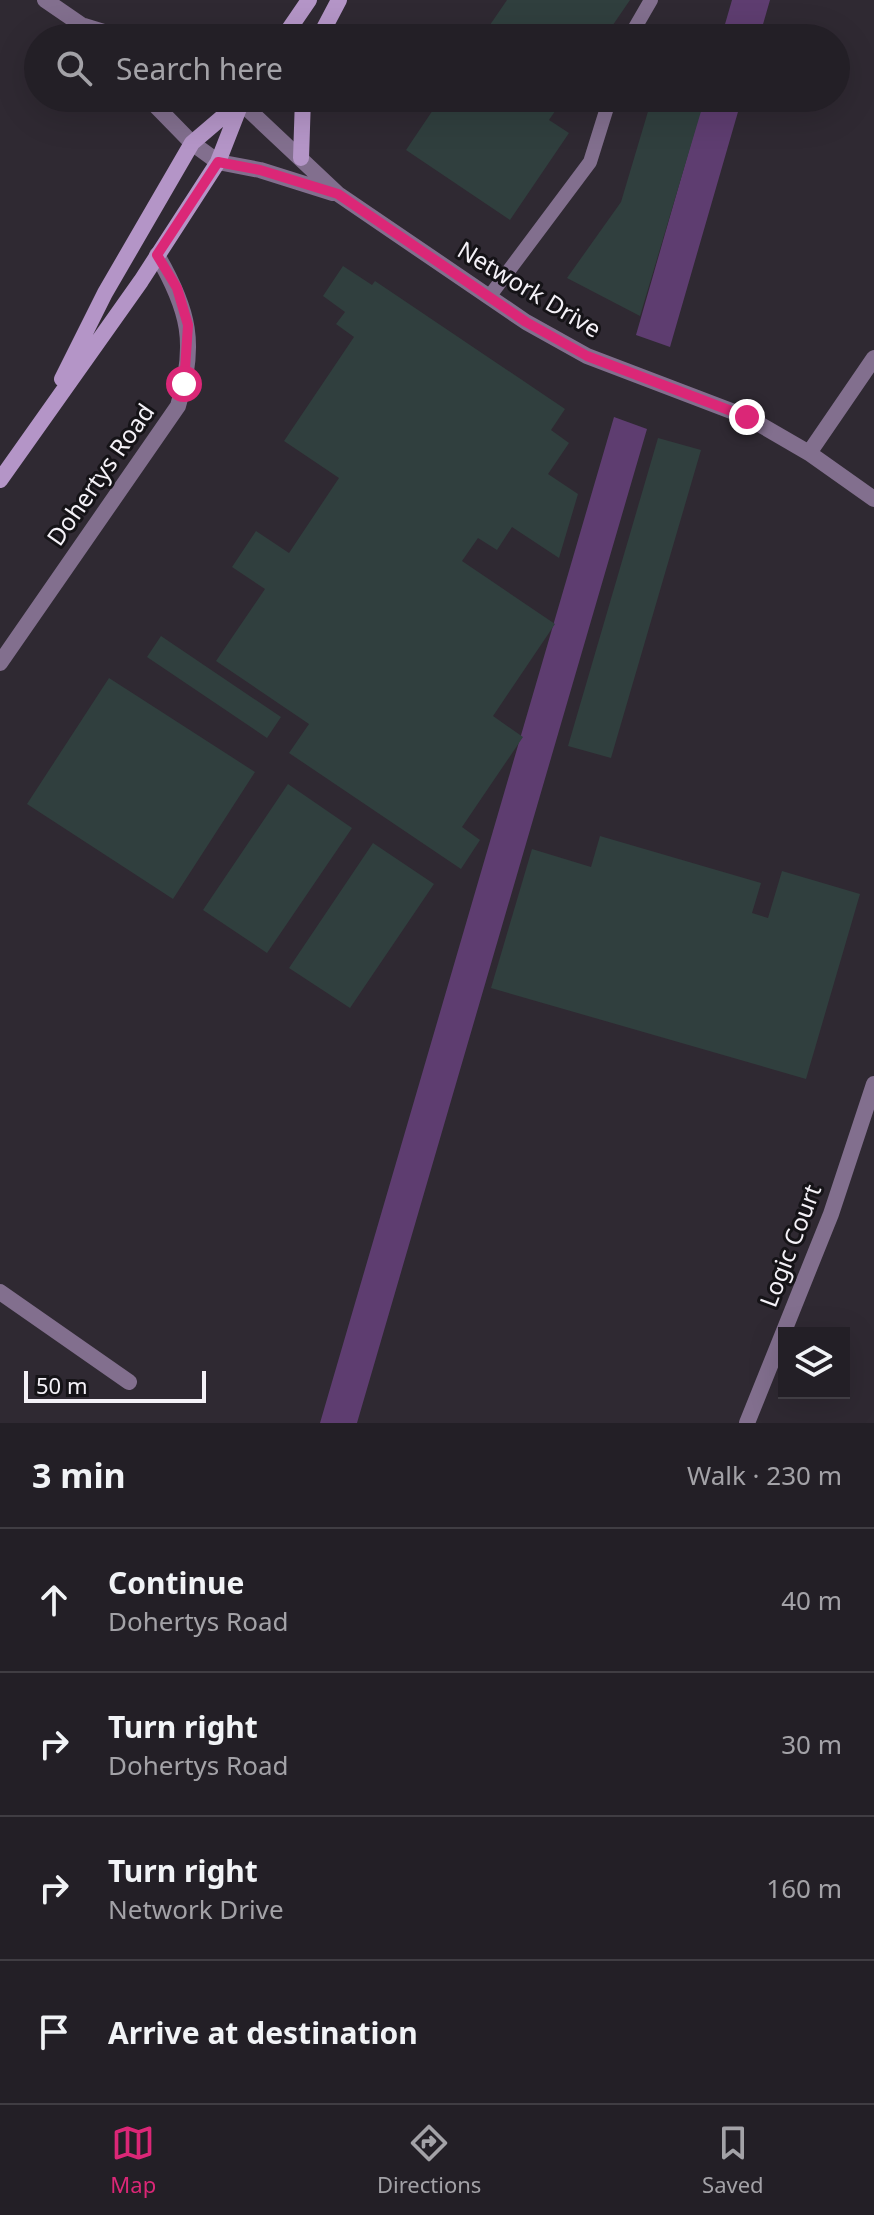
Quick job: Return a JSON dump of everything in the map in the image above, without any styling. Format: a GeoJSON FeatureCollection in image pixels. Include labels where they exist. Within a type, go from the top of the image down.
{"type":"FeatureCollection","features":[{"type":"Feature","properties":{"kind":"main road"},"geometry":{"type":"LineString","coordinates":[[293,24],[309,0]]}},
{"type":"Feature","properties":{"kind":"main road"},"geometry":{"type":"LineString","coordinates":[[326,24],[339,0]]}},
{"type":"Feature","properties":{"kind":"main road"},"geometry":{"type":"LineString","coordinates":[[47,411],[105,293],[192,143],[226,112]]}},
{"type":"Feature","properties":{"kind":"main road"},"geometry":{"type":"LineString","coordinates":[[0,480],[83,364],[218,162],[235,112]]}},
{"type":"Feature","properties":{"kind":"main road"},"geometry":{"type":"LineString","coordinates":[[301,158],[303,112]]}},
{"type":"Feature","properties":{"kind":"street"},"geometry":{"type":"LineString","coordinates":[[45,0],[77,24]]}},
{"type":"Feature","properties":{"kind":"street"},"geometry":{"type":"LineString","coordinates":[[162,112],[192,143],[218,162]]}},
{"type":"Feature","properties":{"kind":"street","name":"Network Drive"},"geometry":{"type":"LineString","coordinates":[[253,112],[338,194],[526,322],[587,356],[747,417],[809,453],[874,499]]}},
{"type":"Feature","properties":{"kind":"street","name":"Network Drive"},"geometry":{"type":"LineString","coordinates":[[218,162],[260,170],[338,194]]}},
{"type":"Feature","properties":{"kind":"street","name":"Dohertys Road"},"geometry":{"type":"LineString","coordinates":[[0,663],[178,406],[184,384],[188,325],[177,288],[157,255]]}},
{"type":"Feature","properties":{"kind":"street"},"geometry":{"type":"LineString","coordinates":[[809,453],[874,358]]}},
{"type":"Feature","properties":{"kind":"street","name":"Logic Court"},"geometry":{"type":"LineString","coordinates":[[747,1423],[831,1214],[874,1084]]}},
{"type":"Feature","properties":{"kind":"street"},"geometry":{"type":"LineString","coordinates":[[0,1292],[129,1382]]}},
{"type":"Feature","properties":{"kind":"lane"},"geometry":{"type":"LineString","coordinates":[[637,24],[651,0]]}},
{"type":"Feature","properties":{"kind":"lane"},"geometry":{"type":"LineString","coordinates":[[489,297],[590,162],[606,112]]}},
{"type":"Feature","properties":{"kind":"shaded area"},"geometry":{"type":"Polygon","coordinates":[[[732,0],[770,0],[763,24],[725,24],[732,0]]]}},
{"type":"Feature","properties":{"kind":"shaded area"},"geometry":{"type":"Polygon","coordinates":[[[700,112],[738,112],[670,347],[636,335],[700,112]]]}},
{"type":"Feature","properties":{"kind":"shaded area"},"geometry":{"type":"Polygon","coordinates":[[[614,417],[647,429],[357,1423],[320,1423],[614,417]]]}},
{"type":"Feature","properties":{"kind":"building"},"geometry":{"type":"Polygon","coordinates":[[[507,0],[630,0],[614,24],[491,24],[507,0]]]}},
{"type":"Feature","properties":{"kind":"building"},"geometry":{"type":"Polygon","coordinates":[[[432,112],[554,112],[549,120],[569,133],[510,220],[406,150],[432,112]]]}},
{"type":"Feature","properties":{"kind":"building"},"geometry":{"type":"Polygon","coordinates":[[[648,112],[701,112],[640,316],[567,278],[621,202],[648,112]]]}},
{"type":"Feature","properties":{"kind":"building"},"geometry":{"type":"Polygon","coordinates":[[[343,266],[372,285],[375,281],[565,409],[551,430],[569,443],[548,474],[578,494],[559,558],[512,527],[497,550],[478,538],[462,561],[555,624],[493,716],[523,737],[462,827],[480,840],[461,869],[289,753],[309,724],[216,661],[265,589],[232,567],[256,531],[289,553],[339,478],[284,441],[354,337],[336,324],[345,312],[323,296],[343,266]]]}},
{"type":"Feature","properties":{"kind":"building"},"geometry":{"type":"Polygon","coordinates":[[[658,438],[701,450],[611,758],[568,746],[658,438]]]}},
{"type":"Feature","properties":{"kind":"building"},"geometry":{"type":"Polygon","coordinates":[[[161,636],[281,717],[267,738],[147,657],[161,636]]]}},
{"type":"Feature","properties":{"kind":"building"},"geometry":{"type":"Polygon","coordinates":[[[109,678],[255,772],[173,899],[27,804],[109,678]]]}},
{"type":"Feature","properties":{"kind":"building"},"geometry":{"type":"Polygon","coordinates":[[[288,784],[352,828],[267,953],[203,910],[288,784]]]}},
{"type":"Feature","properties":{"kind":"building"},"geometry":{"type":"Polygon","coordinates":[[[600,836],[761,883],[752,913],[768,918],[782,871],[860,894],[806,1079],[491,988],[532,849],[591,867],[600,836]]]}},
{"type":"Feature","properties":{"kind":"building"},"geometry":{"type":"Polygon","coordinates":[[[373,843],[434,884],[350,1008],[289,968],[373,843]]]}},
{"type":"Feature","properties":{"kind":"route"},"geometry":{"type":"LineString","coordinates":[[184,384],[188,325],[177,288],[157,255],[218,162],[260,170],[338,194],[526,322],[587,356],[747,417]]}}]}
